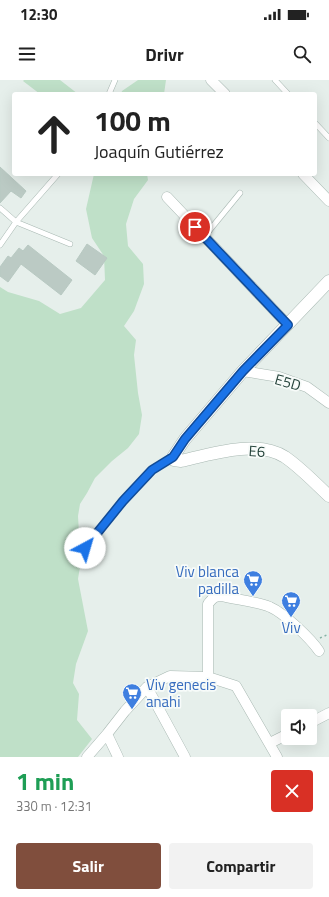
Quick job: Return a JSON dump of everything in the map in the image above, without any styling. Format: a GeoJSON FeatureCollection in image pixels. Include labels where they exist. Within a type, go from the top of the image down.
{"type":"FeatureCollection","features":[{"type":"Feature","properties":{"kind":"street"},"geometry":{"type":"LineString","coordinates":[[211,80],[223,92]]}},
{"type":"Feature","properties":{"kind":"street"},"geometry":{"type":"LineString","coordinates":[[305,176],[329,201]]}},
{"type":"Feature","properties":{"kind":"street"},"geometry":{"type":"LineString","coordinates":[[167,197],[288,325]]}},
{"type":"Feature","properties":{"kind":"street"},"geometry":{"type":"LineString","coordinates":[[173,457],[185,439],[243,371],[329,281]]}},
{"type":"Feature","properties":{"kind":"street","name":"E5D"},"geometry":{"type":"LineString","coordinates":[[243,371],[278,377],[307,387],[329,403]]}},
{"type":"Feature","properties":{"kind":"street","name":"E6"},"geometry":{"type":"LineString","coordinates":[[173,457],[174,460],[181,461],[224,451],[254,448],[270,450],[284,457],[305,473],[329,496]]}},
{"type":"Feature","properties":{"kind":"street"},"geometry":{"type":"LineString","coordinates":[[208,677],[208,604],[211,599],[216,596],[272,608],[300,629],[313,642],[319,651]]}},
{"type":"Feature","properties":{"kind":"street"},"geometry":{"type":"LineString","coordinates":[[87,757],[125,711],[147,688],[170,676],[208,677],[234,684],[238,688],[276,756]]}},
{"type":"Feature","properties":{"kind":"street"},"geometry":{"type":"LineString","coordinates":[[147,688],[185,757]]}},
{"type":"Feature","properties":{"kind":"street"},"geometry":{"type":"LineString","coordinates":[[317,719],[329,713]]}},
{"type":"Feature","properties":{"kind":"street"},"geometry":{"type":"LineString","coordinates":[[107,734],[118,757]]}},
{"type":"Feature","properties":{"kind":"street"},"geometry":{"type":"LineString","coordinates":[[270,743],[281,738]]}},
{"type":"Feature","properties":{"kind":"lane"},"geometry":{"type":"LineString","coordinates":[[110,92],[115,80]]}},
{"type":"Feature","properties":{"kind":"lane"},"geometry":{"type":"LineString","coordinates":[[275,80],[286,92]]}},
{"type":"Feature","properties":{"kind":"lane"},"geometry":{"type":"LineString","coordinates":[[317,125],[329,138]]}},
{"type":"Feature","properties":{"kind":"lane"},"geometry":{"type":"LineString","coordinates":[[0,245],[16,222],[56,176]]}},
{"type":"Feature","properties":{"kind":"lane"},"geometry":{"type":"LineString","coordinates":[[204,237],[240,194]]}},
{"type":"Feature","properties":{"kind":"lane"},"geometry":{"type":"LineString","coordinates":[[0,208],[16,222],[70,244]]}},
{"type":"Feature","properties":{"kind":"lane"},"geometry":{"type":"LineString","coordinates":[[85,548],[123,501],[152,470],[173,457]]}},
{"type":"Feature","properties":{"kind":"green space"},"geometry":{"type":"Polygon","coordinates":[[[60,80],[75,92],[37,92],[23,81],[60,80]]]}},
{"type":"Feature","properties":{"kind":"green space"},"geometry":{"type":"Polygon","coordinates":[[[138,80],[166,80],[164,92],[122,91],[138,80]]]}},
{"type":"Feature","properties":{"kind":"green space"},"geometry":{"type":"Polygon","coordinates":[[[94,176],[147,176],[148,180],[134,199],[126,224],[128,246],[143,264],[144,284],[134,311],[124,326],[136,340],[134,355],[142,415],[139,434],[128,448],[95,478],[80,504],[78,516],[82,554],[78,579],[88,631],[76,664],[73,683],[79,694],[77,720],[92,739],[78,757],[0,757],[0,287],[8,292],[39,301],[60,314],[81,308],[105,280],[104,256],[92,238],[86,209],[94,176]]]}},
{"type":"Feature","properties":{"kind":"building"},"geometry":{"type":"Polygon","coordinates":[[[0,167],[26,191],[21,198],[11,191],[0,203],[0,167]]]}},
{"type":"Feature","properties":{"kind":"building"},"geometry":{"type":"Polygon","coordinates":[[[87,244],[107,258],[95,275],[76,261],[87,244]]]}},
{"type":"Feature","properties":{"kind":"building"},"geometry":{"type":"Polygon","coordinates":[[[28,245],[72,280],[61,295],[21,264],[8,282],[0,276],[0,267],[8,256],[11,258],[19,248],[23,251],[28,245]]]}},
{"type":"Feature","properties":{"kind":"place","name":"Viv blanca padilla"},"geometry":{"type":"Point","coordinates":[253,597]}},
{"type":"Feature","properties":{"kind":"place","name":"Viv"},"geometry":{"type":"Point","coordinates":[291,618]}},
{"type":"Feature","properties":{"kind":"place","name":"Viv genecis anahi"},"geometry":{"type":"Point","coordinates":[132,710]}},
{"type":"Feature","properties":{"kind":"route"},"geometry":{"type":"LineString","coordinates":[[85,548],[123,501],[152,470],[173,457],[185,439],[243,371],[288,325],[195,227]]}}]}
